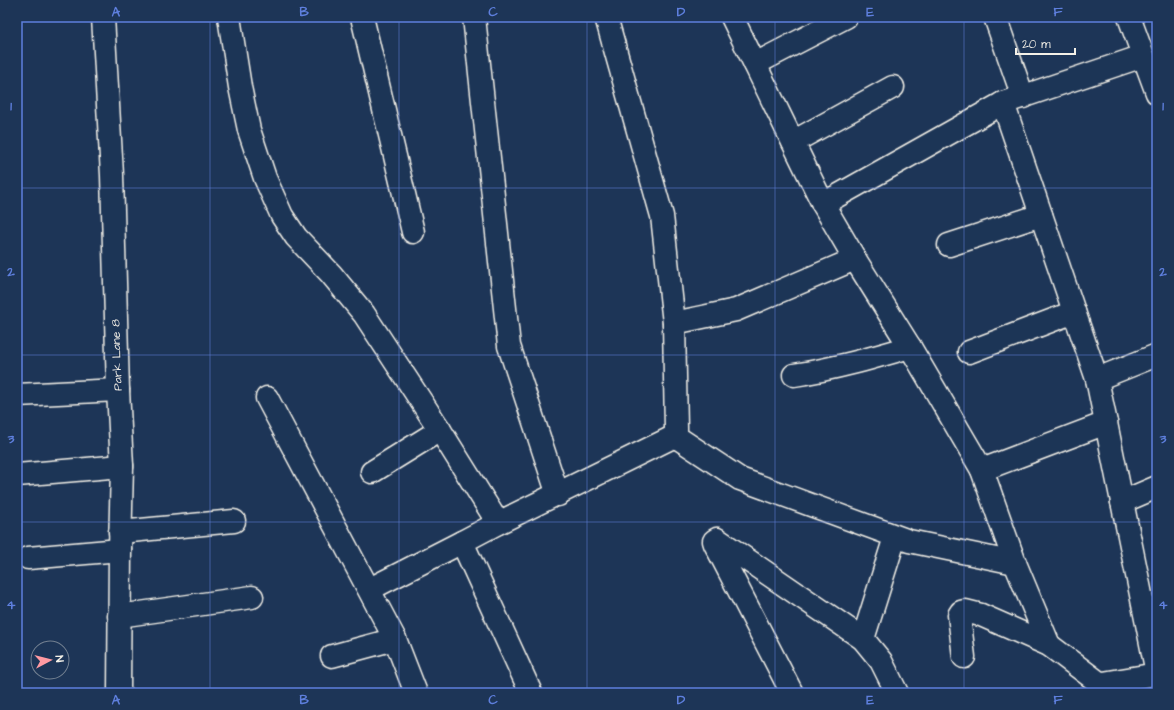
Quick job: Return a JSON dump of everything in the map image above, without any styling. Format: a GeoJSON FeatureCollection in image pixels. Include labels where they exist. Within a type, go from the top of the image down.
{"type":"FeatureCollection","features":[{"type":"Feature","properties":{"kind":"street","name":"Park Lane 8"},"geometry":{"type":"LineString","coordinates":[[103,17],[112,175],[118,390],[122,466],[119,693]]}},
{"type":"Feature","properties":{"kind":"street"},"geometry":{"type":"LineString","coordinates":[[229,17],[240,87],[249,130],[265,178],[282,216],[296,237],[331,274],[364,314],[440,430],[498,523]]}},
{"type":"Feature","properties":{"kind":"street"},"geometry":{"type":"LineString","coordinates":[[362,17],[413,232]]}},
{"type":"Feature","properties":{"kind":"street"},"geometry":{"type":"LineString","coordinates":[[474,17],[509,346],[558,495]]}},
{"type":"Feature","properties":{"kind":"street"},"geometry":{"type":"LineString","coordinates":[[606,17],[662,216],[674,323],[675,436]]}},
{"type":"Feature","properties":{"kind":"street"},"geometry":{"type":"LineString","coordinates":[[732,17],[823,204],[855,259],[910,347],[982,470],[1015,563],[1049,645]]}},
{"type":"Feature","properties":{"kind":"street"},"geometry":{"type":"LineString","coordinates":[[755,64],[846,17]]}},
{"type":"Feature","properties":{"kind":"street"},"geometry":{"type":"LineString","coordinates":[[964,657],[959,615],[965,610],[981,615],[1049,645],[1098,682],[1103,683],[1157,674],[1097,379],[1041,215],[1013,100],[995,17]]}},
{"type":"Feature","properties":{"kind":"street"},"geometry":{"type":"LineString","coordinates":[[1129,17],[1157,93]]}},
{"type":"Feature","properties":{"kind":"street"},"geometry":{"type":"LineString","coordinates":[[823,204],[1013,100],[1143,56]]}},
{"type":"Feature","properties":{"kind":"street"},"geometry":{"type":"LineString","coordinates":[[793,142],[894,87]]}},
{"type":"Feature","properties":{"kind":"street"},"geometry":{"type":"LineString","coordinates":[[950,245],[1041,215]]}},
{"type":"Feature","properties":{"kind":"street"},"geometry":{"type":"LineString","coordinates":[[674,323],[736,310],[855,259]]}},
{"type":"Feature","properties":{"kind":"street"},"geometry":{"type":"LineString","coordinates":[[969,352],[1074,312]]}},
{"type":"Feature","properties":{"kind":"street"},"geometry":{"type":"LineString","coordinates":[[794,375],[853,364],[910,347]]}},
{"type":"Feature","properties":{"kind":"street"},"geometry":{"type":"LineString","coordinates":[[1097,379],[1157,355]]}},
{"type":"Feature","properties":{"kind":"street"},"geometry":{"type":"LineString","coordinates":[[17,395],[118,390]]}},
{"type":"Feature","properties":{"kind":"street"},"geometry":{"type":"LineString","coordinates":[[266,398],[370,588],[395,639],[416,693]]}},
{"type":"Feature","properties":{"kind":"street"},"geometry":{"type":"LineString","coordinates":[[982,470],[1106,423]]}},
{"type":"Feature","properties":{"kind":"street"},"geometry":{"type":"LineString","coordinates":[[372,472],[440,430]]}},
{"type":"Feature","properties":{"kind":"street"},"geometry":{"type":"LineString","coordinates":[[370,588],[675,436]]}},
{"type":"Feature","properties":{"kind":"street"},"geometry":{"type":"LineString","coordinates":[[675,436],[740,479],[909,541],[1015,563]]}},
{"type":"Feature","properties":{"kind":"street"},"geometry":{"type":"LineString","coordinates":[[17,475],[122,466]]}},
{"type":"Feature","properties":{"kind":"street"},"geometry":{"type":"LineString","coordinates":[[1122,502],[1157,487]]}},
{"type":"Feature","properties":{"kind":"street"},"geometry":{"type":"LineString","coordinates":[[28,558],[234,522]]}},
{"type":"Feature","properties":{"kind":"street"},"geometry":{"type":"LineString","coordinates":[[863,639],[895,536]]}},
{"type":"Feature","properties":{"kind":"street"},"geometry":{"type":"LineString","coordinates":[[792,693],[715,544],[715,540],[719,539],[863,639],[881,661],[896,693]]}},
{"type":"Feature","properties":{"kind":"street"},"geometry":{"type":"LineString","coordinates":[[462,542],[531,693]]}},
{"type":"Feature","properties":{"kind":"street"},"geometry":{"type":"LineString","coordinates":[[119,616],[252,597]]}},
{"type":"Feature","properties":{"kind":"street"},"geometry":{"type":"LineString","coordinates":[[332,656],[395,639]]}}]}
